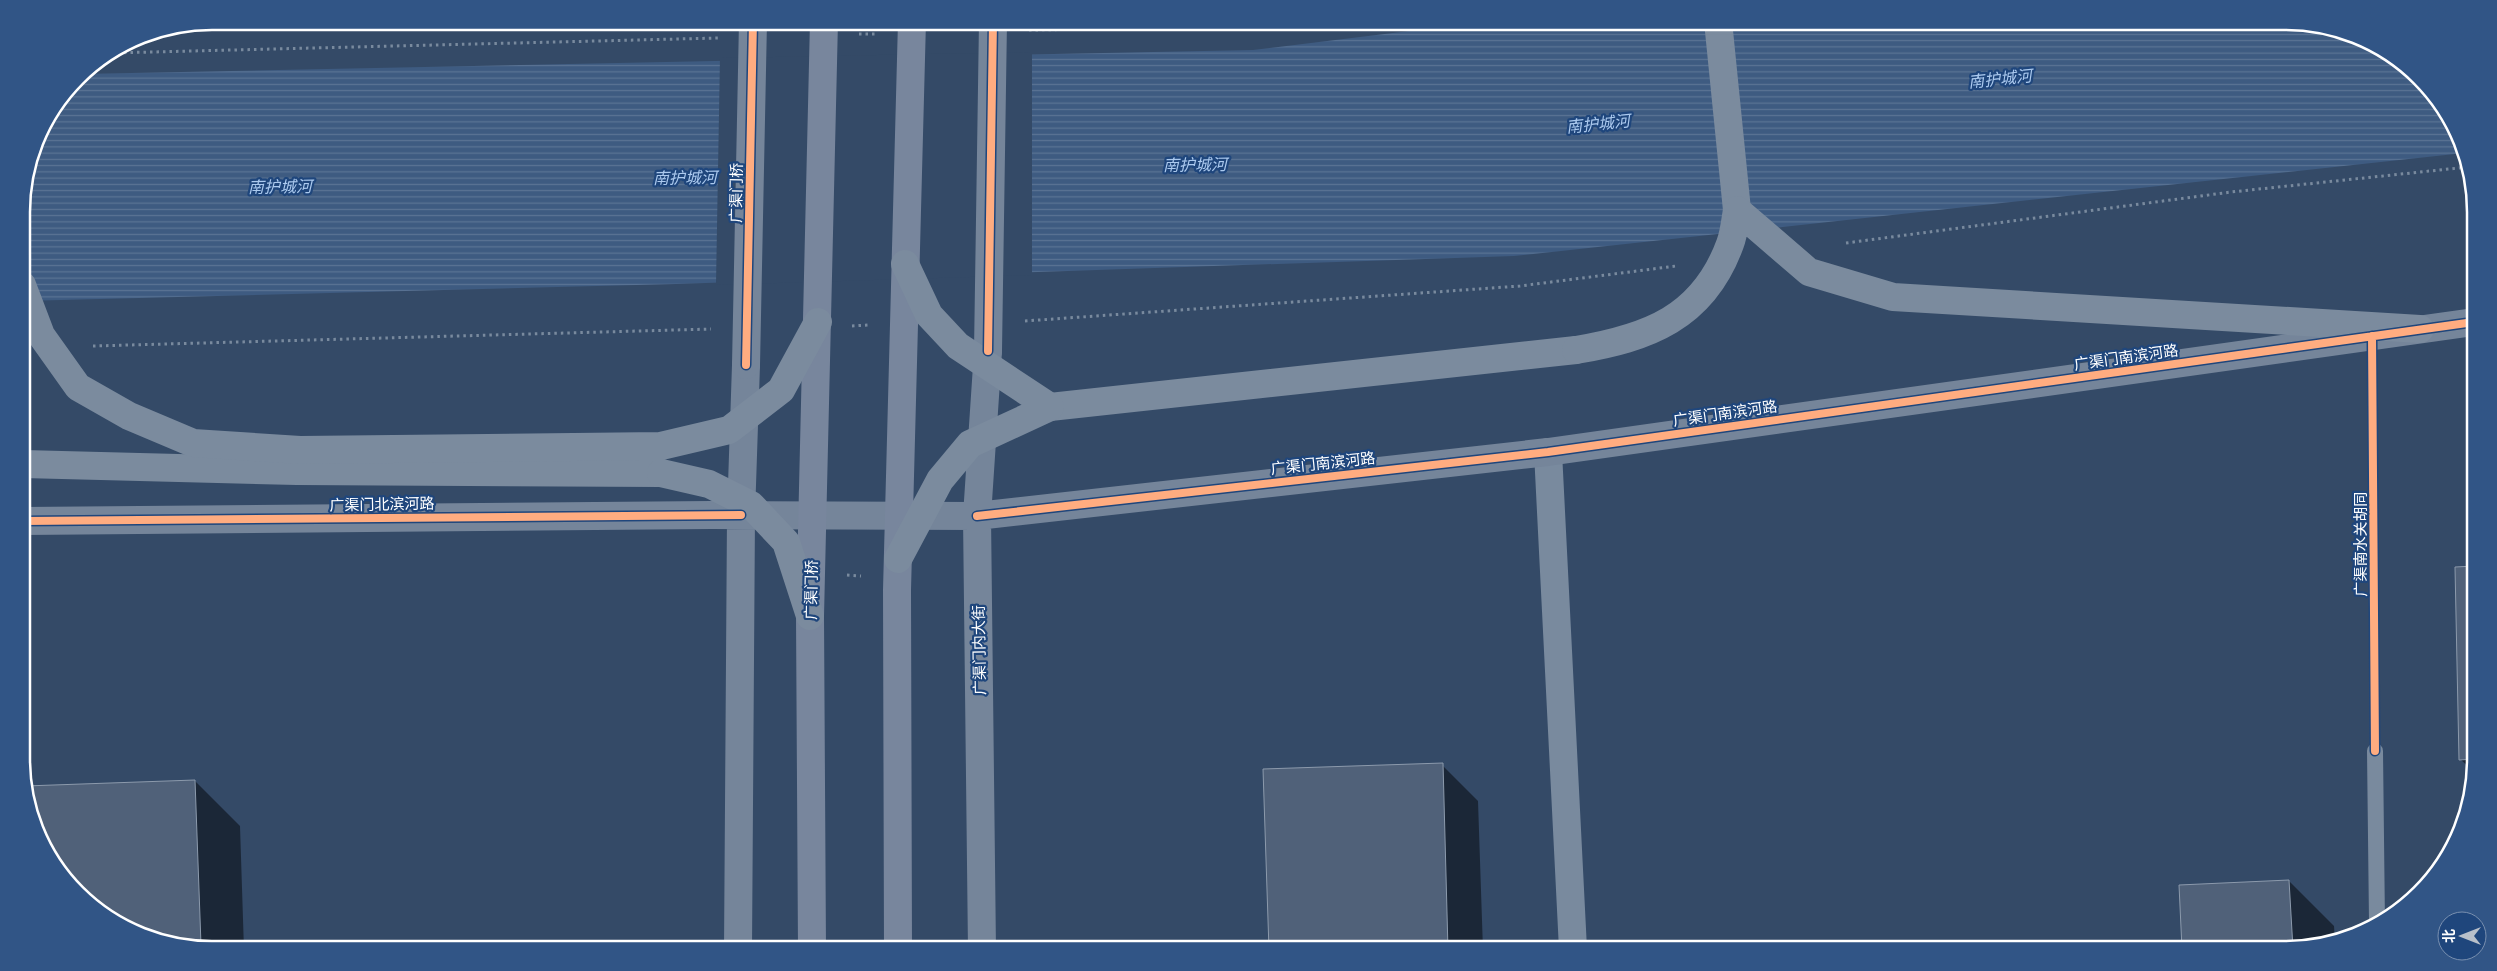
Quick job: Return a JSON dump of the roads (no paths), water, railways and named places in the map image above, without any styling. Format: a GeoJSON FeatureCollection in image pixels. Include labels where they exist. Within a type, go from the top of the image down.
{"type":"FeatureCollection","features":[{"type":"Feature","properties":{"kind":"highway"},"geometry":{"type":"LineString","coordinates":[[898,559],[940,480],[970,444],[1050,407],[1576,350],[1614,344],[1654,331],[1686,311],[1715,278],[1731,243],[1737,210],[1719,30]]}},
{"type":"Feature","properties":{"kind":"highway"},"geometry":{"type":"LineString","coordinates":[[1737,210],[1809,272],[1893,297],[2420,329]]}},
{"type":"Feature","properties":{"kind":"highway"},"geometry":{"type":"LineString","coordinates":[[905,264],[929,315],[958,346],[1050,407]]}},
{"type":"Feature","properties":{"kind":"highway"},"geometry":{"type":"LineString","coordinates":[[30,306],[41,335],[78,387],[129,416],[193,444],[300,450],[661,446],[729,430],[781,390],[830,324]]}},
{"type":"Feature","properties":{"kind":"highway"},"geometry":{"type":"LineString","coordinates":[[30,464],[298,471],[661,473],[709,484],[751,505],[786,542],[810,616]]}},
{"type":"Feature","properties":{"kind":"main road","name":"广渠门桥"},"geometry":{"type":"LineString","coordinates":[[812,941],[810,616],[830,324],[824,30]]}},
{"type":"Feature","properties":{"kind":"main road"},"geometry":{"type":"LineString","coordinates":[[898,941],[898,559],[912,30]]}},
{"type":"Feature","properties":{"kind":"street","name":"广渠门桥"},"geometry":{"type":"LineString","coordinates":[[741,515],[754,30]]}},
{"type":"Feature","properties":{"kind":"street","name":"广渠门内大街"},"geometry":{"type":"LineString","coordinates":[[982,941],[976,516],[988,351],[993,30]]}},
{"type":"Feature","properties":{"kind":"street","name":"广渠门南滨河路"},"geometry":{"type":"LineString","coordinates":[[741,515],[976,516],[1548,452],[2467,323]]}},
{"type":"Feature","properties":{"kind":"street"},"geometry":{"type":"LineString","coordinates":[[1548,452],[1572,941]]}},
{"type":"Feature","properties":{"kind":"street"},"geometry":{"type":"LineString","coordinates":[[738,941],[741,515]]}},
{"type":"Feature","properties":{"kind":"street","name":"广渠门北滨河路"},"geometry":{"type":"LineString","coordinates":[[30,521],[741,515]]}},
{"type":"Feature","properties":{"kind":"lane"},"geometry":{"type":"LineString","coordinates":[[2375,751],[2377,916]]}},
{"type":"Feature","properties":{"kind":"water","name":"南护城河"},"geometry":{"type":"Polygon","coordinates":[[[1417,30],[2297,30],[2332,36],[2355,44],[2376,54],[2396,68],[2414,83],[2429,101],[2443,121],[2457,154],[1514,256],[676,284],[30,301],[30,200],[36,165],[54,121],[75,92],[94,74],[1253,50],[1417,30]]]}}]}
